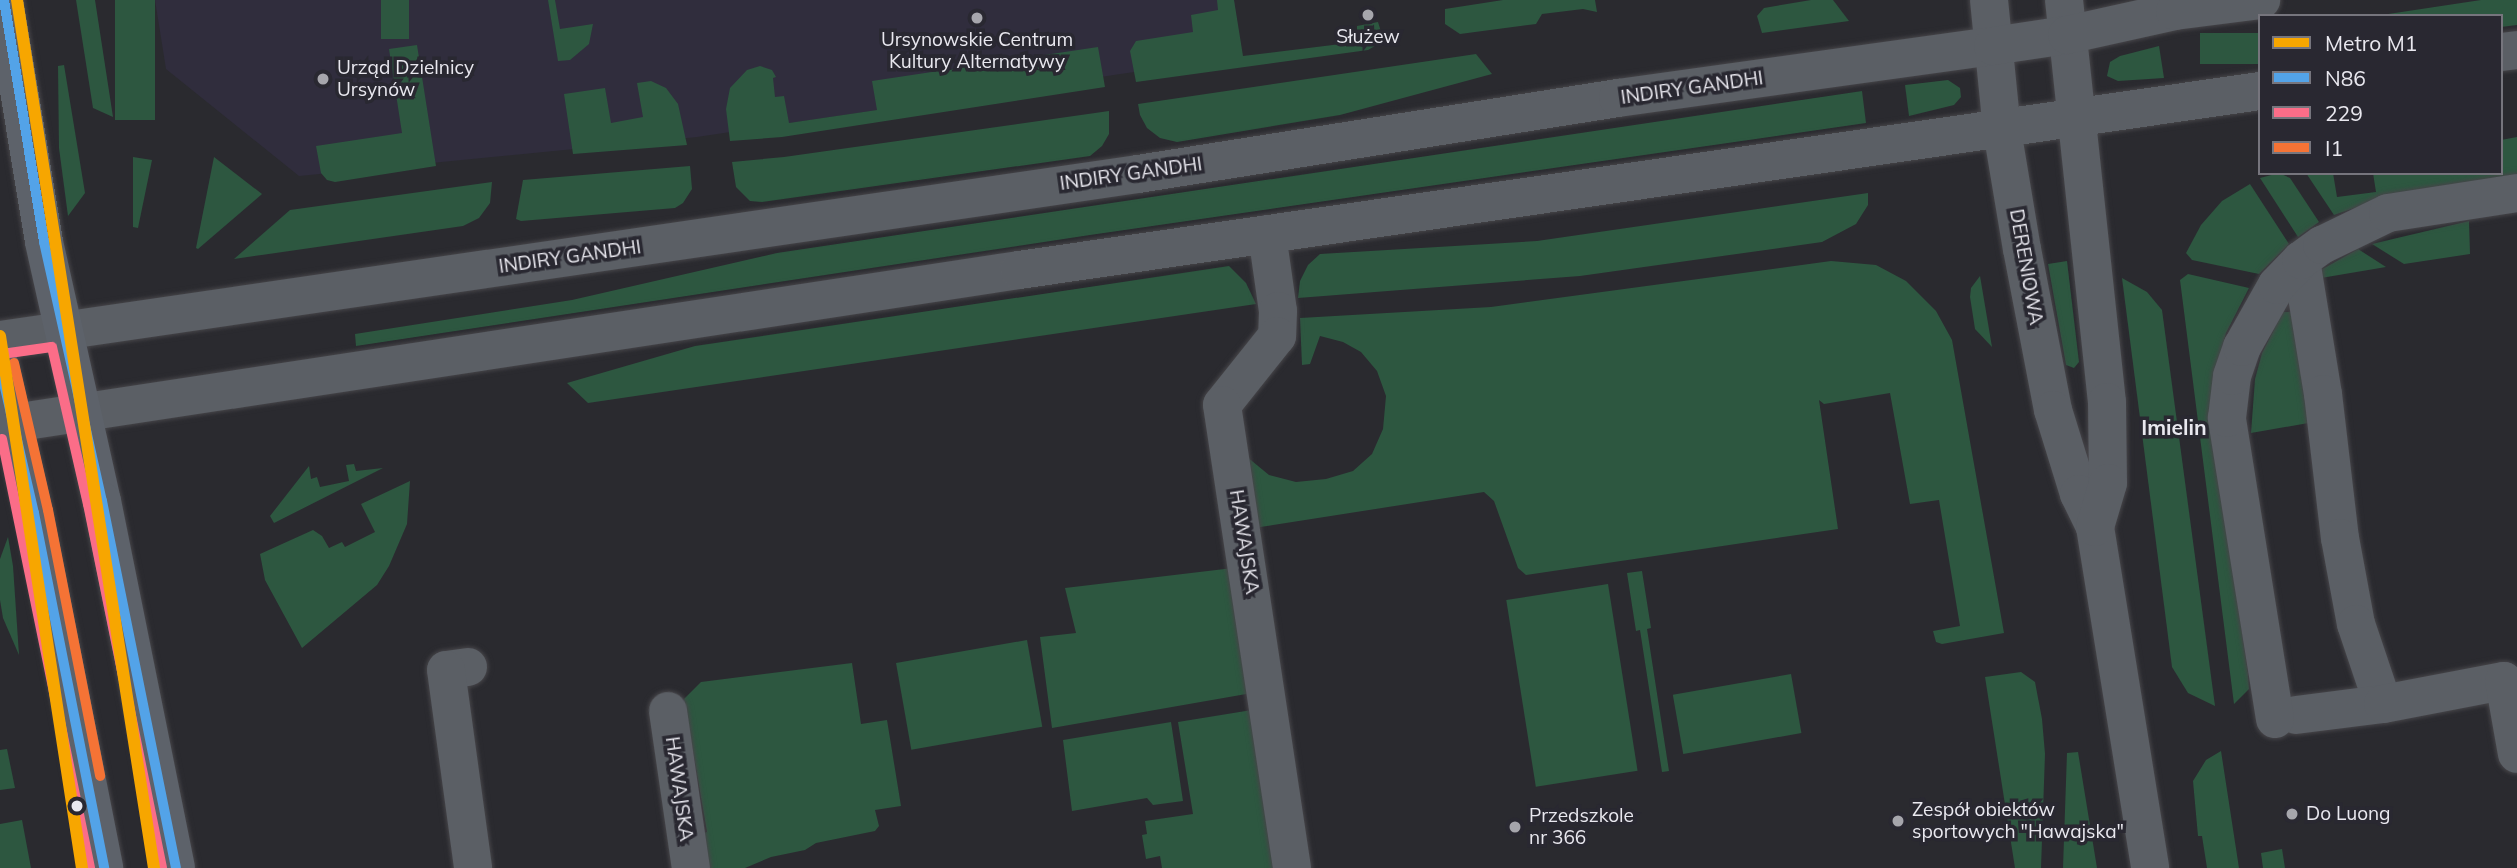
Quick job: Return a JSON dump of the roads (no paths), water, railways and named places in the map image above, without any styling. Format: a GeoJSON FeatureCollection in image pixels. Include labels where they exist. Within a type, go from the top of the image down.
{"type":"FeatureCollection","features":[{"type":"Feature","properties":{"kind":"main road"},"geometry":{"type":"LineString","coordinates":[[4,0],[44,243],[176,868]]}},
{"type":"Feature","properties":{"kind":"main road"},"geometry":{"type":"LineString","coordinates":[[0,366],[7,424],[34,513],[104,868]]}},
{"type":"Feature","properties":{"kind":"street","name":"DERENIOWA"},"geometry":{"type":"LineString","coordinates":[[1989,0],[2002,130],[2053,410],[2078,494],[2095,527],[2150,868]]}},
{"type":"Feature","properties":{"kind":"street","name":"INDIRY GANDHI"},"geometry":{"type":"LineString","coordinates":[[0,340],[1138,174],[1618,98],[1993,46],[2066,17],[2175,11],[2261,0]]}},
{"type":"Feature","properties":{"kind":"street","name":"DERENIOWA"},"geometry":{"type":"LineString","coordinates":[[2066,17],[2107,401],[2108,483],[2095,527]]}},
{"type":"Feature","properties":{"kind":"street"},"geometry":{"type":"LineString","coordinates":[[7,424],[1267,234],[2075,120],[2258,91]]}},
{"type":"Feature","properties":{"kind":"street"},"geometry":{"type":"LineString","coordinates":[[2517,193],[2388,213],[2345,232],[2301,260],[2277,285],[2252,327],[2232,376],[2227,418],[2286,717],[2382,704],[2504,681],[2517,754]]}},
{"type":"Feature","properties":{"kind":"street","name":"HAWAJSKA"},"geometry":{"type":"LineString","coordinates":[[1267,234],[1278,312],[1278,336],[1223,405],[1292,868]]}},
{"type":"Feature","properties":{"kind":"street"},"geometry":{"type":"LineString","coordinates":[[2301,260],[2323,394],[2340,538],[2356,624],[2382,704]]}},
{"type":"Feature","properties":{"kind":"street"},"geometry":{"type":"LineString","coordinates":[[468,667],[446,670],[473,868]]}},
{"type":"Feature","properties":{"kind":"street","name":"HAWAJSKA"},"geometry":{"type":"LineString","coordinates":[[668,710],[691,868]]}},
{"type":"Feature","properties":{"kind":"metro line","name":"M1"},"geometry":{"type":"LineString","coordinates":[[17,0],[154,868]]}},
{"type":"Feature","properties":{"kind":"metro line","name":"M1"},"geometry":{"type":"LineString","coordinates":[[0,336],[82,868]]}},
{"type":"Feature","properties":{"kind":"place","name":"Służew"},"geometry":{"type":"Point","coordinates":[1368,15]}},
{"type":"Feature","properties":{"kind":"place","name":"Ursynowskie Centrum Kultury Alternatywy"},"geometry":{"type":"Point","coordinates":[977,18]}},
{"type":"Feature","properties":{"kind":"place","name":"Urząd Dzielnicy Ursynów"},"geometry":{"type":"Point","coordinates":[323,79]}},
{"type":"Feature","properties":{"kind":"place","name":"Do Luong"},"geometry":{"type":"Point","coordinates":[2292,814]}},
{"type":"Feature","properties":{"kind":"place","name":"Zespół obiektów sportowych \"Hawajska\""},"geometry":{"type":"Point","coordinates":[1898,821]}},
{"type":"Feature","properties":{"kind":"place","name":"Przedszkole nr 366"},"geometry":{"type":"Point","coordinates":[1515,827]}},
{"type":"Feature","properties":{"kind":"district","name":"Imielin"},"geometry":{"type":"Point","coordinates":[2174,427]}}]}
